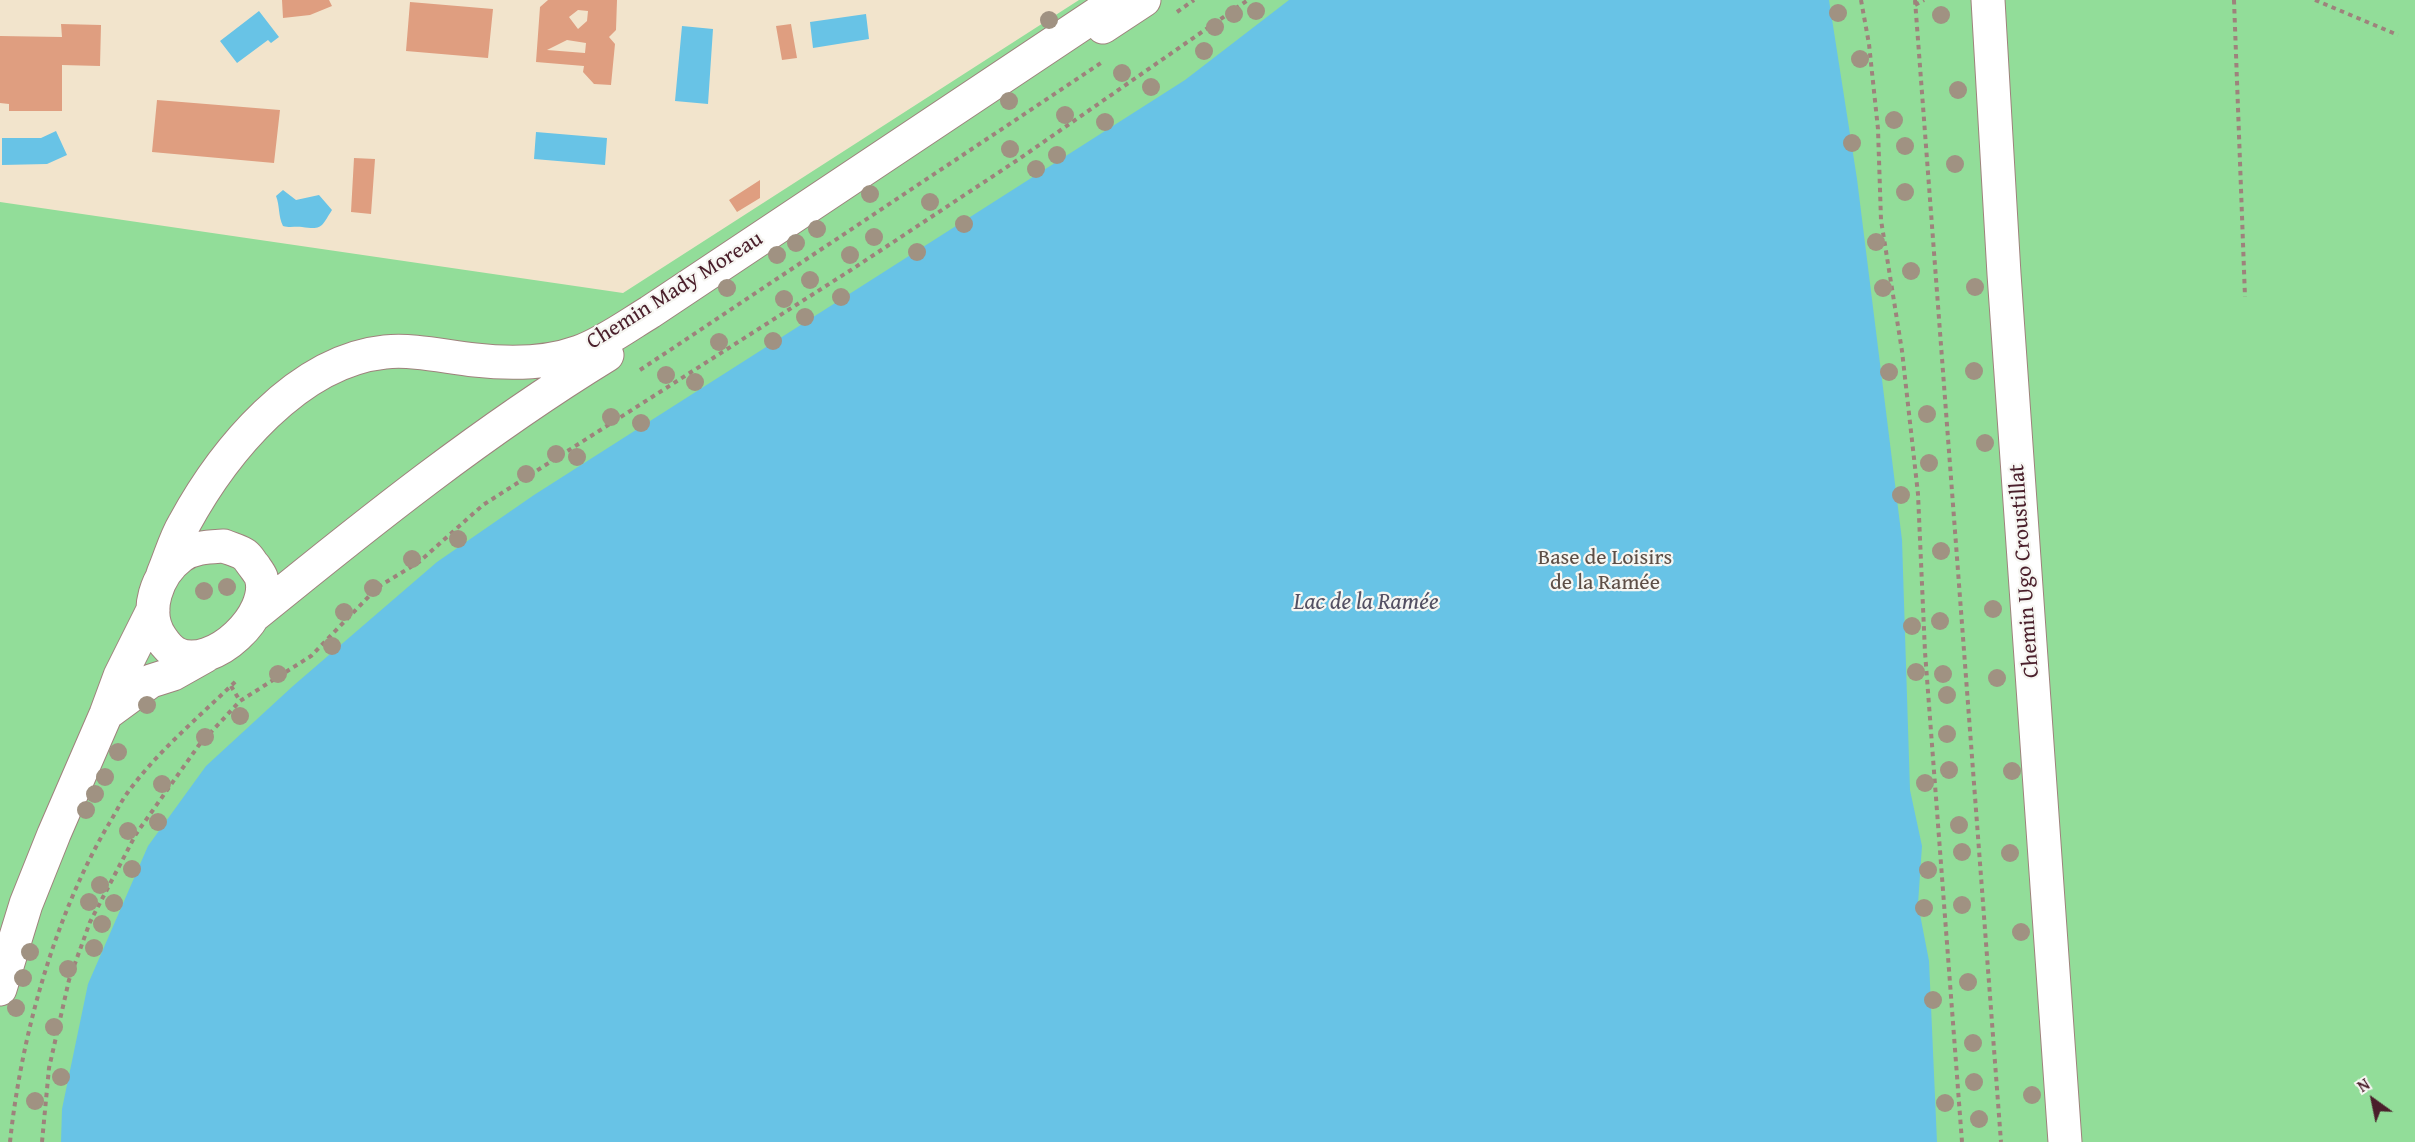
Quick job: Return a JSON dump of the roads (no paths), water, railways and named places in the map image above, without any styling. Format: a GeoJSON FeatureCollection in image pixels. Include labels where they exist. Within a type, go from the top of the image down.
{"type":"FeatureCollection","features":[{"type":"Feature","properties":{"kind":"street","name":"Chemin Mady Moreau"},"geometry":{"type":"LineString","coordinates":[[163,574],[182,526],[226,459],[263,417],[311,378],[342,364],[385,352],[410,352],[522,364],[579,352],[608,338],[650,312],[1118,0]]}},
{"type":"Feature","properties":{"kind":"street","name":"Chemin Mady Moreau"},"geometry":{"type":"LineString","coordinates":[[256,614],[414,488],[554,388],[638,335],[1144,0]]}},
{"type":"Feature","properties":{"kind":"street","name":"Chemin Ugo Croustillat"},"geometry":{"type":"LineString","coordinates":[[1988,0],[2004,274],[2065,1142]]}},
{"type":"Feature","properties":{"kind":"street"},"geometry":{"type":"LineString","coordinates":[[0,989],[26,904],[120,676],[153,610],[155,592],[163,574],[181,556],[200,548],[224,546],[246,555],[261,577],[262,595],[256,614],[236,638],[173,674],[151,681],[106,714]]}},
{"type":"Feature","properties":{"kind":"street"},"geometry":{"type":"LineString","coordinates":[[153,610],[159,634],[168,647],[184,656],[206,656]]}},
{"type":"Feature","properties":{"kind":"water","name":"Lac de la Ramée"},"geometry":{"type":"Polygon","coordinates":[[[1289,0],[1829,0],[1857,179],[1902,540],[1910,790],[1922,846],[1918,904],[1929,961],[1937,1142],[61,1142],[62,1109],[88,984],[148,846],[206,766],[293,686],[437,562],[534,495],[1185,80],[1289,0]]]}},
{"type":"Feature","properties":{"kind":"water"},"geometry":{"type":"Polygon","coordinates":[[[259,11],[279,37],[271,43],[268,40],[237,63],[220,41],[259,11]]]}},
{"type":"Feature","properties":{"kind":"water"},"geometry":{"type":"Polygon","coordinates":[[[866,14],[869,39],[813,48],[810,22],[866,14]]]}},
{"type":"Feature","properties":{"kind":"water"},"geometry":{"type":"Polygon","coordinates":[[[682,26],[713,29],[708,104],[675,101],[682,26]]]}},
{"type":"Feature","properties":{"kind":"water"},"geometry":{"type":"Polygon","coordinates":[[[56,131],[67,155],[47,164],[2,165],[2,138],[41,138],[56,131]]]}},
{"type":"Feature","properties":{"kind":"water"},"geometry":{"type":"Polygon","coordinates":[[[536,132],[607,138],[605,165],[534,159],[536,132]]]}},
{"type":"Feature","properties":{"kind":"water"},"geometry":{"type":"Polygon","coordinates":[[[283,190],[296,200],[319,195],[332,210],[323,224],[318,227],[283,226],[276,196],[283,190]]]}},
{"type":"Feature","properties":{"kind":"park label","name":"Base de Loisirs de la Ramée"},"geometry":{"type":"Point","coordinates":[1605,570]}}]}
